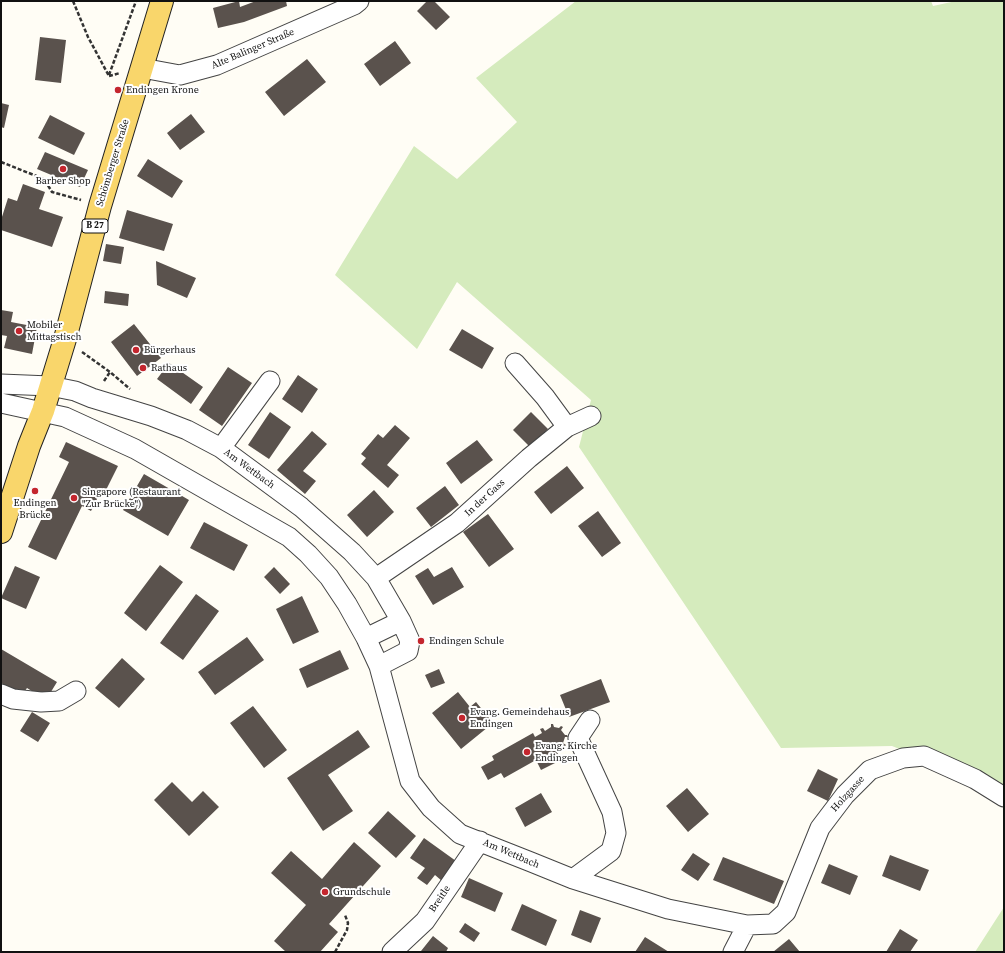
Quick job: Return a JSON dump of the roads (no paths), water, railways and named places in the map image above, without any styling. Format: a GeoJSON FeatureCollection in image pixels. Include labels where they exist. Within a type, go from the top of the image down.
{"type":"FeatureCollection","features":[{"type":"Feature","properties":{"kind":"main road","name":"Schömberger Straße"},"geometry":{"type":"LineString","coordinates":[[1,532],[29,446],[43,411],[65,339],[100,206],[162,1]]}},
{"type":"Feature","properties":{"kind":"street","name":"Alte Balinger Straße"},"geometry":{"type":"LineString","coordinates":[[142,68],[180,75],[217,65],[354,5],[359,1]]}},
{"type":"Feature","properties":{"kind":"street"},"geometry":{"type":"LineString","coordinates":[[515,363],[545,397],[567,427]]}},
{"type":"Feature","properties":{"kind":"street"},"geometry":{"type":"LineString","coordinates":[[221,448],[270,381]]}},
{"type":"Feature","properties":{"kind":"street","name":"Am Wettbach"},"geometry":{"type":"LineString","coordinates":[[1,384],[50,386],[75,391],[92,398],[151,416],[187,430],[221,448],[301,507],[352,552],[376,578],[401,620],[410,641],[408,651],[379,666]]}},
{"type":"Feature","properties":{"kind":"street","name":"Am Wettbach"},"geometry":{"type":"LineString","coordinates":[[1,403],[65,417],[135,449],[289,537],[308,554],[329,577],[347,604],[366,638],[379,666],[410,781],[431,808],[460,834],[573,879],[668,909],[747,925]]}},
{"type":"Feature","properties":{"kind":"street","name":"In der Gass"},"geometry":{"type":"LineString","coordinates":[[376,578],[457,523],[529,458],[567,427],[591,416]]}},
{"type":"Feature","properties":{"kind":"street"},"geometry":{"type":"LineString","coordinates":[[366,638],[401,620]]}},
{"type":"Feature","properties":{"kind":"street"},"geometry":{"type":"LineString","coordinates":[[1,694],[13,699],[41,702],[59,701],[76,691]]}},
{"type":"Feature","properties":{"kind":"street"},"geometry":{"type":"LineString","coordinates":[[573,879],[612,851],[616,833],[612,812],[578,738],[590,720]]}},
{"type":"Feature","properties":{"kind":"street","name":"Holzgasse"},"geometry":{"type":"LineString","coordinates":[[747,925],[773,924],[786,912],[820,828],[845,795],[870,770],[903,758],[924,756],[975,779],[1004,797]]}},
{"type":"Feature","properties":{"kind":"street","name":"Breitle"},"geometry":{"type":"LineString","coordinates":[[392,952],[425,921],[480,841]]}},
{"type":"Feature","properties":{"kind":"street"},"geometry":{"type":"LineString","coordinates":[[733,952],[747,925]]}},
{"type":"Feature","properties":{"kind":"place","name":"Endingen Krone"},"geometry":{"type":"Point","coordinates":[118,90]}},
{"type":"Feature","properties":{"kind":"place","name":"Barber Shop"},"geometry":{"type":"Point","coordinates":[63,169]}},
{"type":"Feature","properties":{"kind":"place","name":"Mobiler Mittagstisch"},"geometry":{"type":"Point","coordinates":[19,331]}},
{"type":"Feature","properties":{"kind":"place","name":"Bürgerhaus"},"geometry":{"type":"Point","coordinates":[136,350]}},
{"type":"Feature","properties":{"kind":"place","name":"Rathaus"},"geometry":{"type":"Point","coordinates":[143,368]}},
{"type":"Feature","properties":{"kind":"place","name":"Endingen Brücke"},"geometry":{"type":"Point","coordinates":[35,491]}},
{"type":"Feature","properties":{"kind":"place","name":"Singapore (Restaurant \"Zur Brücke\")"},"geometry":{"type":"Point","coordinates":[74,498]}},
{"type":"Feature","properties":{"kind":"place","name":"Endingen Schule"},"geometry":{"type":"Point","coordinates":[421,641]}},
{"type":"Feature","properties":{"kind":"place","name":"Evang. Gemeindehaus Endingen"},"geometry":{"type":"Point","coordinates":[462,718]}},
{"type":"Feature","properties":{"kind":"place","name":"Evang. Kirche Endingen"},"geometry":{"type":"Point","coordinates":[527,752]}},
{"type":"Feature","properties":{"kind":"place","name":"Grundschule"},"geometry":{"type":"Point","coordinates":[325,892]}}]}
